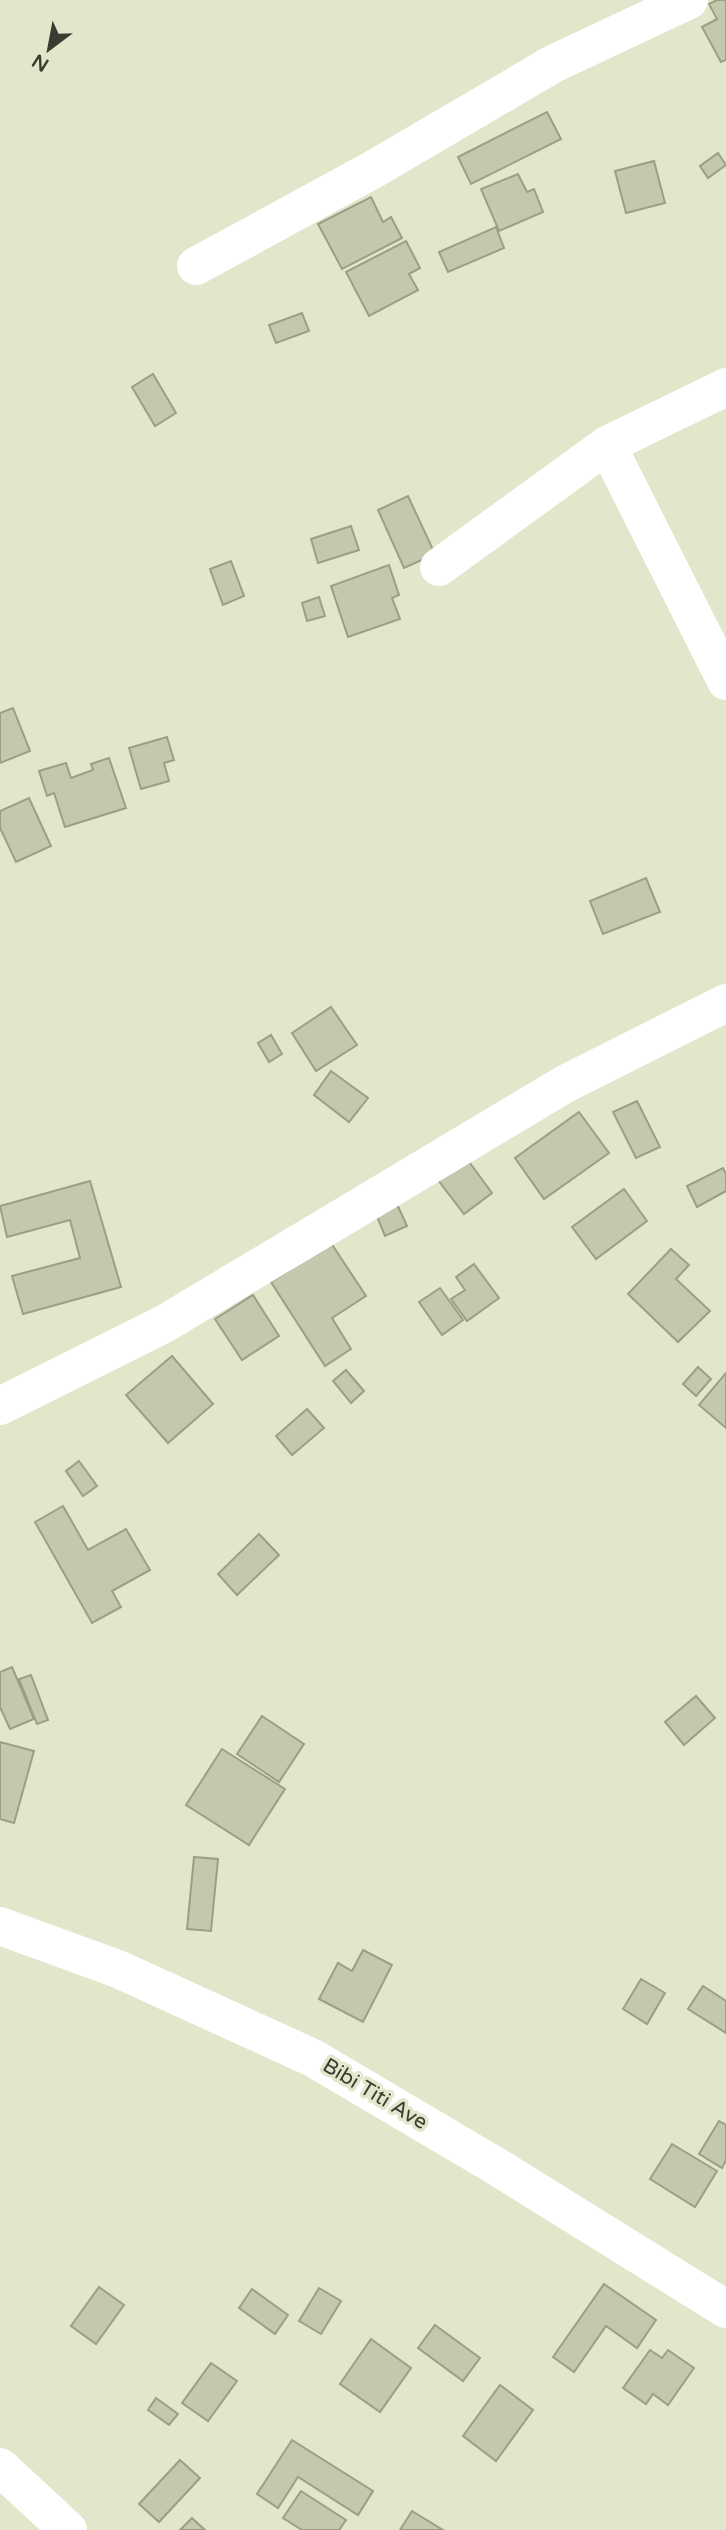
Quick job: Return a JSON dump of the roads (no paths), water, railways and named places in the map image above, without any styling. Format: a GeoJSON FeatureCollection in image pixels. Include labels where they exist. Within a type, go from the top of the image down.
{"type":"FeatureCollection","features":[{"type":"Feature","properties":{"kind":"street"},"geometry":{"type":"LineString","coordinates":[[196,266],[374,169],[553,64],[690,0]]}},
{"type":"Feature","properties":{"kind":"street"},"geometry":{"type":"LineString","coordinates":[[439,567],[607,445],[726,387]]}},
{"type":"Feature","properties":{"kind":"street"},"geometry":{"type":"LineString","coordinates":[[607,445],[726,681]]}},
{"type":"Feature","properties":{"kind":"street"},"geometry":{"type":"LineString","coordinates":[[0,1406],[164,1324],[565,1084],[726,1003]]}},
{"type":"Feature","properties":{"kind":"street","name":"Bibi Titi Ave"},"geometry":{"type":"LineString","coordinates":[[0,1926],[118,1969],[313,2058],[494,2165],[726,2309]]}},
{"type":"Feature","properties":{"kind":"street"},"geometry":{"type":"LineString","coordinates":[[0,2467],[68,2530]]}}]}
